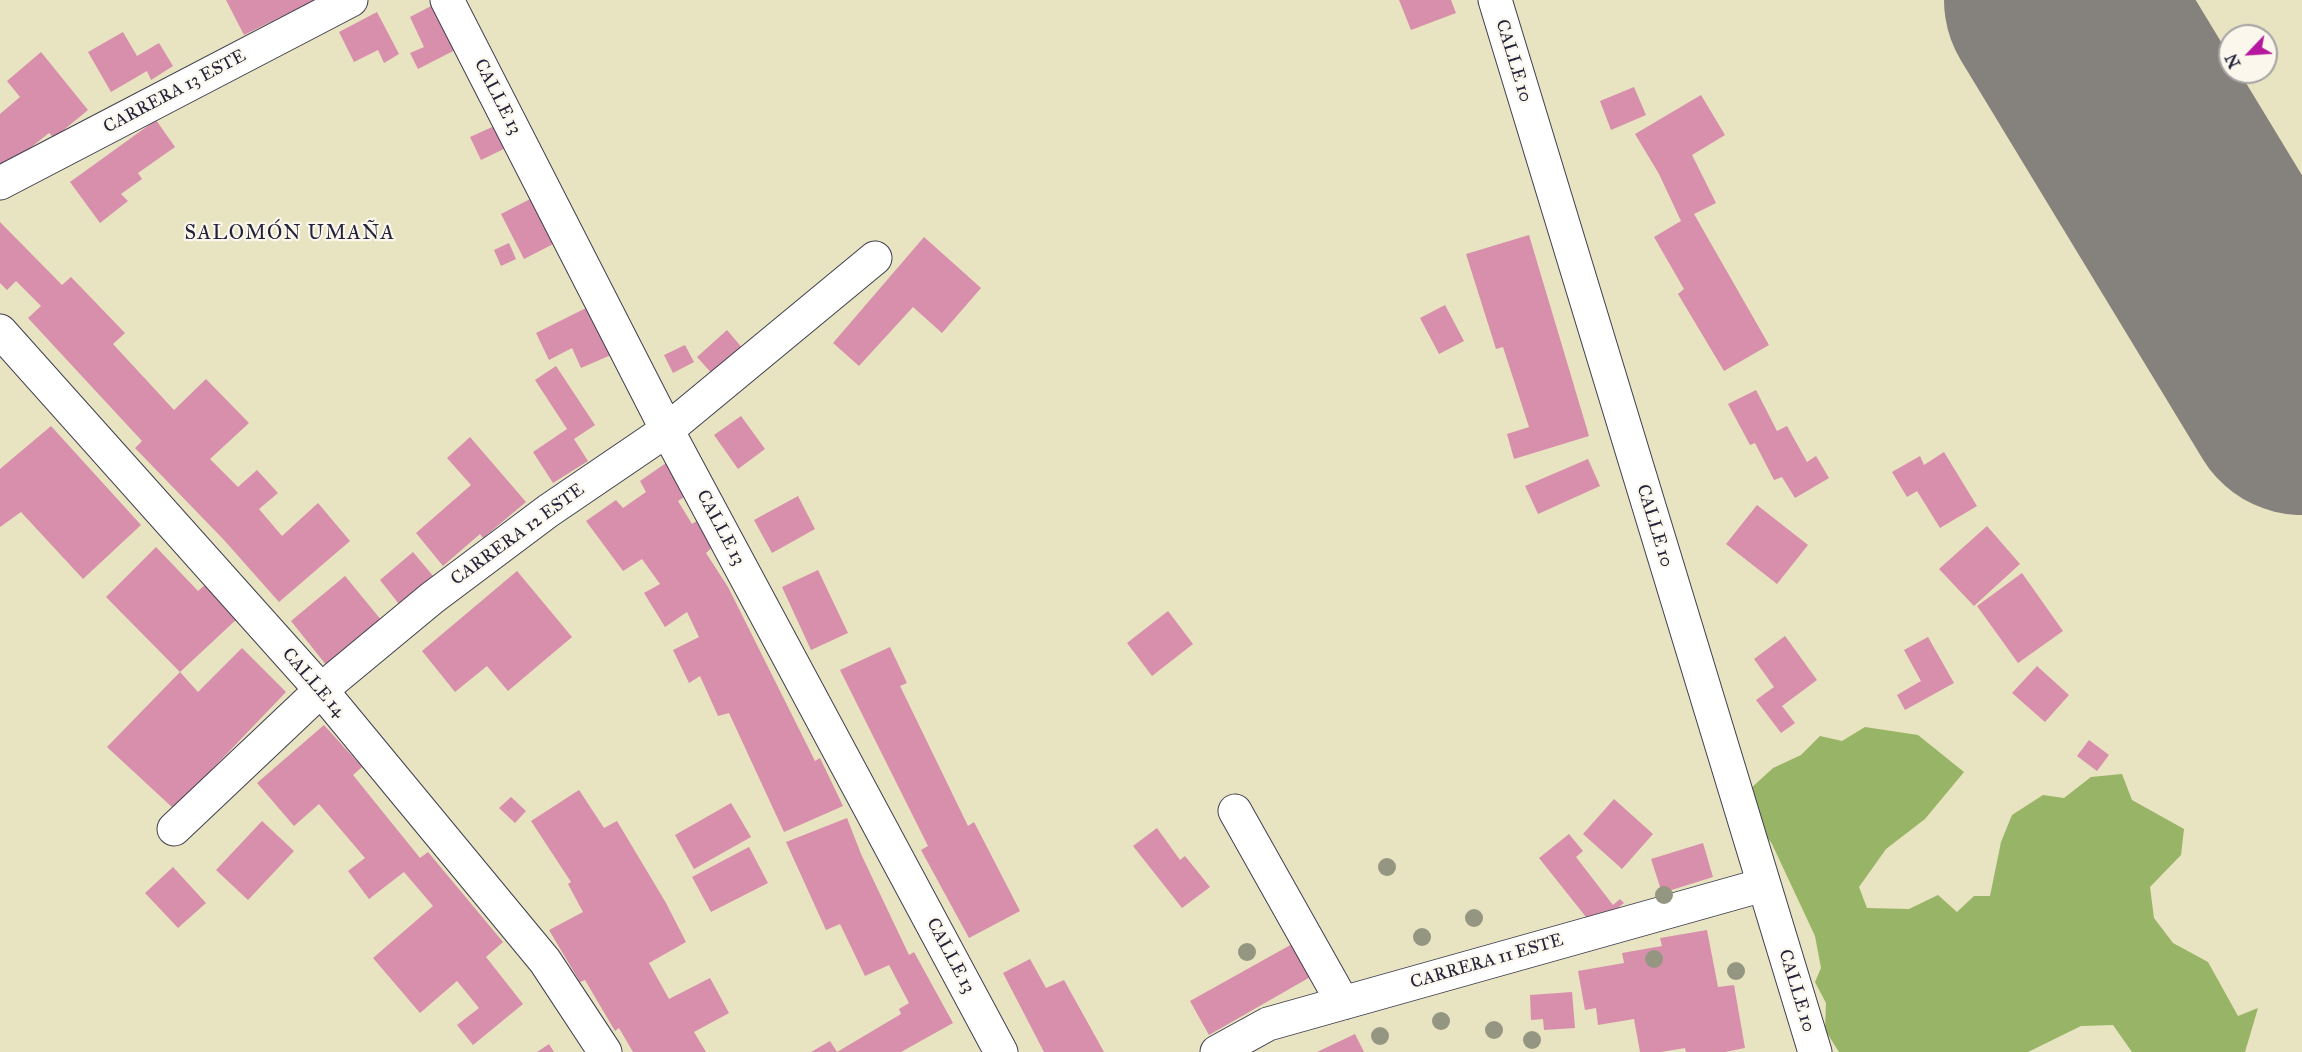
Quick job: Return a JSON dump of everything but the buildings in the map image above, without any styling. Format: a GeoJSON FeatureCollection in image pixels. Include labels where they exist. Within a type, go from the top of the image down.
{"type":"FeatureCollection","features":[{"type":"Feature","properties":{"kind":"street","name":"CARRERA 13 ESTE"},"geometry":{"type":"LineString","coordinates":[[0,183],[351,0]]}},
{"type":"Feature","properties":{"kind":"street","name":"CALLE 13"},"geometry":{"type":"LineString","coordinates":[[447,0],[667,430],[1001,1052]]}},
{"type":"Feature","properties":{"kind":"street","name":"CALLE 10"},"geometry":{"type":"LineString","coordinates":[[1495,0],[1815,1052]]}},
{"type":"Feature","properties":{"kind":"street","name":"CARRERA 12 ESTE"},"geometry":{"type":"LineString","coordinates":[[174,829],[321,690],[450,585],[548,511],[667,430],[875,258]]}},
{"type":"Feature","properties":{"kind":"street","name":"CALLE 14"},"geometry":{"type":"LineString","coordinates":[[0,331],[321,690],[545,961],[605,1052]]}},
{"type":"Feature","properties":{"kind":"street"},"geometry":{"type":"LineString","coordinates":[[1234,811],[1343,1003]]}},
{"type":"Feature","properties":{"kind":"street","name":"CARRERA 11 ESTE"},"geometry":{"type":"LineString","coordinates":[[1217,1052],[1268,1024],[1763,885]]}},
{"type":"Feature","properties":{"kind":"green space"},"geometry":{"type":"Polygon","coordinates":[[[1865,727],[1918,735],[1964,772],[1925,819],[1886,849],[1859,887],[1867,908],[1909,909],[1938,895],[1957,912],[1974,896],[1990,896],[2001,842],[2012,815],[2043,795],[2064,798],[2091,777],[2122,774],[2132,800],[2184,829],[2181,855],[2150,887],[2154,918],[2173,943],[2208,962],[2238,1016],[2258,1008],[2245,1052],[2132,1052],[2113,1025],[2081,1026],[2028,1052],[1839,1052],[1825,1030],[1826,1003],[1815,982],[1821,968],[1815,936],[1772,844],[1755,820],[1749,790],[1773,768],[1801,755],[1820,736],[1842,741],[1865,727]]]}},
{"type":"Feature","properties":{"kind":"runway"},"geometry":{"type":"LineString","coordinates":[[2060,0],[2302,399]]}},
{"type":"Feature","properties":{"kind":"district","name":"SALOMÓN UMAÑA"},"geometry":{"type":"Point","coordinates":[290,234]}}]}
